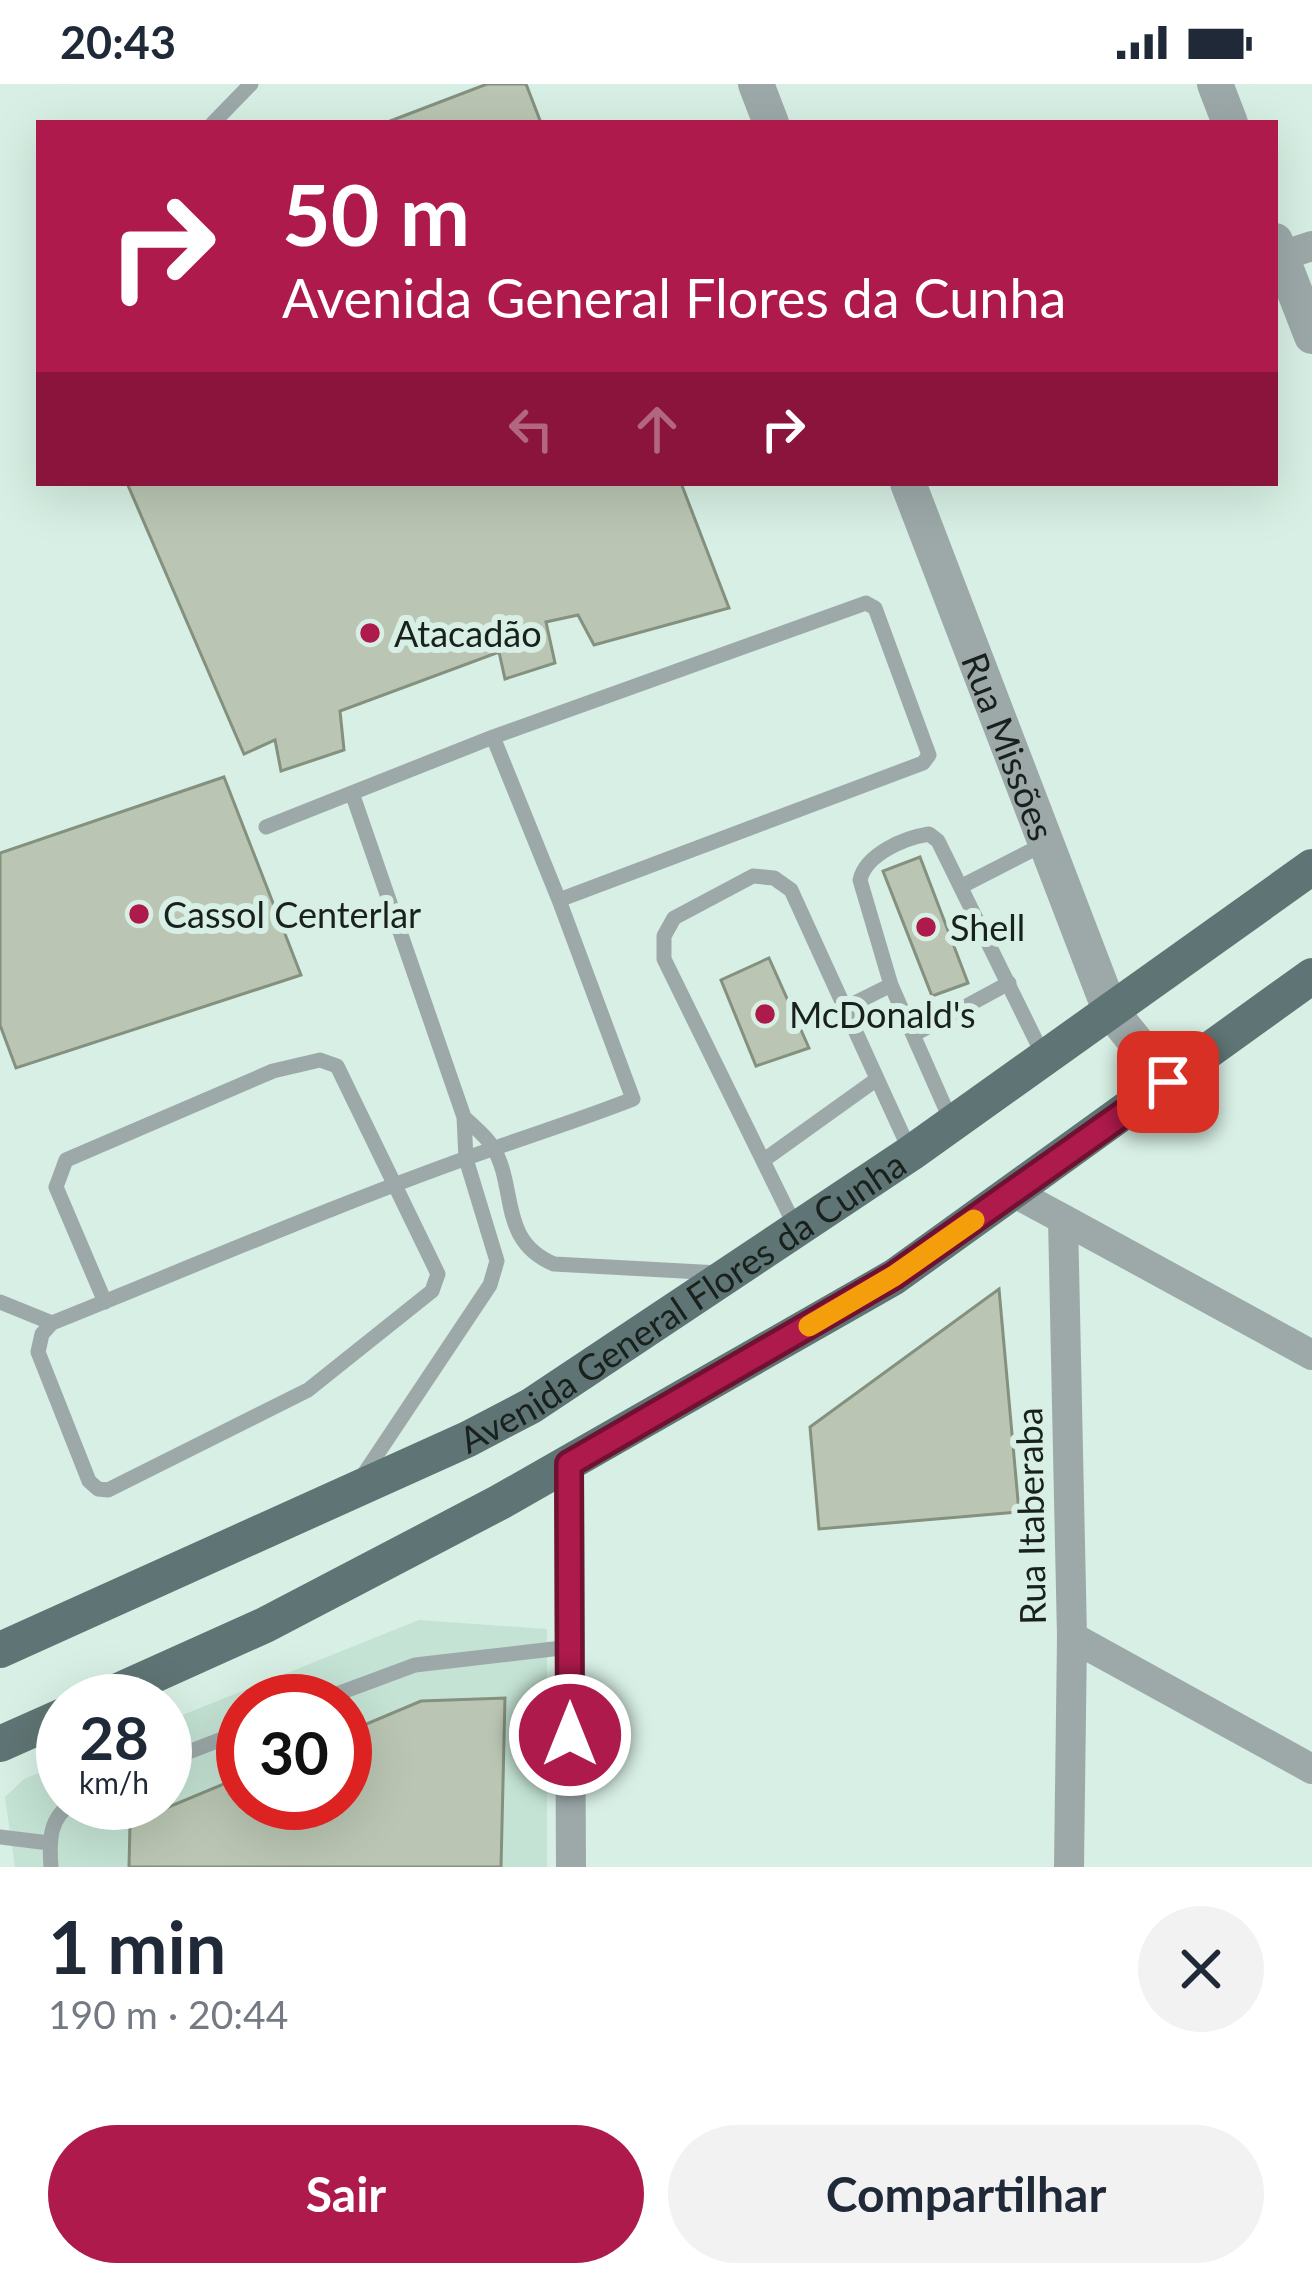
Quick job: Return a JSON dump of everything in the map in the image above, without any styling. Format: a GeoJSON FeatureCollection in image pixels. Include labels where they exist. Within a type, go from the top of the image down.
{"type":"FeatureCollection","features":[{"type":"Feature","properties":{"kind":"main road","name":"Avenida General Flores da Cunha"},"geometry":{"type":"LineString","coordinates":[[0,1650],[531,1406],[911,1153],[1312,867]]}},
{"type":"Feature","properties":{"kind":"main road"},"geometry":{"type":"LineString","coordinates":[[157,1674],[266,1625],[569,1464],[894,1276],[1312,976]]}},
{"type":"Feature","properties":{"kind":"main road"},"geometry":{"type":"LineString","coordinates":[[0,1744],[36,1728]]}},
{"type":"Feature","properties":{"kind":"street"},"geometry":{"type":"LineString","coordinates":[[756,84],[770,120]]}},
{"type":"Feature","properties":{"kind":"street"},"geometry":{"type":"LineString","coordinates":[[1215,84],[1229,120]]}},
{"type":"Feature","properties":{"kind":"street"},"geometry":{"type":"LineString","coordinates":[[1289,248],[1312,336]]}},
{"type":"Feature","properties":{"kind":"street","name":"Rua Missões"},"geometry":{"type":"LineString","coordinates":[[909,486],[1110,1010],[1168,1082]]}},
{"type":"Feature","properties":{"kind":"street"},"geometry":{"type":"LineString","coordinates":[[1013,1192],[1312,1354]]}},
{"type":"Feature","properties":{"kind":"street","name":"Rua Itaberaba"},"geometry":{"type":"LineString","coordinates":[[1063,1219],[1072,1637],[1069,1867]]}},
{"type":"Feature","properties":{"kind":"street"},"geometry":{"type":"LineString","coordinates":[[569,1464],[571,1867]]}},
{"type":"Feature","properties":{"kind":"street"},"geometry":{"type":"LineString","coordinates":[[1072,1637],[1312,1769]]}},
{"type":"Feature","properties":{"kind":"lane"},"geometry":{"type":"LineString","coordinates":[[216,120],[251,84]]}},
{"type":"Feature","properties":{"kind":"lane"},"geometry":{"type":"LineString","coordinates":[[266,827],[493,737],[859,604],[875,608],[928,760],[559,900]]}},
{"type":"Feature","properties":{"kind":"lane"},"geometry":{"type":"LineString","coordinates":[[105,1302],[56,1187],[67,1160],[273,1071],[320,1060],[337,1066],[398,1186],[438,1274],[433,1291],[308,1390],[108,1490],[89,1481],[38,1352],[42,1334],[52,1323],[398,1186],[466,1159],[494,1148],[633,1099],[493,737]]}},
{"type":"Feature","properties":{"kind":"lane"},"geometry":{"type":"LineString","coordinates":[[352,793],[464,1117],[466,1159],[492,1236],[495,1273],[352,1491]]}},
{"type":"Feature","properties":{"kind":"lane"},"geometry":{"type":"LineString","coordinates":[[952,1123],[891,985],[860,880],[863,866],[873,857],[929,834],[938,841],[1044,1057]]}},
{"type":"Feature","properties":{"kind":"lane"},"geometry":{"type":"LineString","coordinates":[[962,886],[1046,843]]}},
{"type":"Feature","properties":{"kind":"lane"},"geometry":{"type":"LineString","coordinates":[[796,1228],[664,959],[664,936],[674,918],[753,876],[774,878],[791,890],[911,1153]]}},
{"type":"Feature","properties":{"kind":"lane"},"geometry":{"type":"LineString","coordinates":[[913,1035],[1009,983]]}},
{"type":"Feature","properties":{"kind":"lane"},"geometry":{"type":"LineString","coordinates":[[845,1008],[891,985]]}},
{"type":"Feature","properties":{"kind":"lane"},"geometry":{"type":"LineString","coordinates":[[764,1160],[878,1079]]}},
{"type":"Feature","properties":{"kind":"lane"},"geometry":{"type":"LineString","coordinates":[[464,1117],[494,1148],[515,1227],[540,1258],[554,1264],[731,1273]]}},
{"type":"Feature","properties":{"kind":"lane"},"geometry":{"type":"LineString","coordinates":[[0,1302],[52,1323]]}},
{"type":"Feature","properties":{"kind":"lane"},"geometry":{"type":"LineString","coordinates":[[372,1681],[415,1665],[570,1647]]}},
{"type":"Feature","properties":{"kind":"lane"},"geometry":{"type":"LineString","coordinates":[[51,1867],[52,1830]]}},
{"type":"Feature","properties":{"kind":"lane"},"geometry":{"type":"LineString","coordinates":[[0,1837],[50,1843]]}},
{"type":"Feature","properties":{"kind":"shaded area"},"geometry":{"type":"Polygon","coordinates":[[[419,1620],[547,1629],[547,1867],[15,1867],[5,1797],[36,1774],[36,1830],[192,1830],[192,1711],[216,1702],[216,1830],[372,1830],[372,1674],[285,1674],[419,1620]]]}},
{"type":"Feature","properties":{"kind":"building"},"geometry":{"type":"Polygon","coordinates":[[[487,84],[526,84],[540,120],[393,120],[487,84]]]}},
{"type":"Feature","properties":{"kind":"building","name":"Atacadão"},"geometry":{"type":"Polygon","coordinates":[[[128,486],[682,486],[729,608],[594,645],[578,615],[546,622],[555,663],[505,679],[499,652],[340,711],[344,750],[281,771],[275,740],[244,754],[128,486]]]}},
{"type":"Feature","properties":{"kind":"building","name":"Cassol Centerlar"},"geometry":{"type":"Polygon","coordinates":[[[224,777],[301,975],[16,1068],[0,1025],[0,853],[224,777]]]}},
{"type":"Feature","properties":{"kind":"building","name":"Shell"},"geometry":{"type":"Polygon","coordinates":[[[920,857],[968,983],[932,996],[883,871],[920,857]]]}},
{"type":"Feature","properties":{"kind":"building","name":"McDonald's"},"geometry":{"type":"Polygon","coordinates":[[[769,958],[809,1048],[756,1066],[721,980],[769,958]]]}},
{"type":"Feature","properties":{"kind":"building"},"geometry":{"type":"Polygon","coordinates":[[[999,1289],[1019,1512],[819,1529],[810,1427],[999,1289]]]}},
{"type":"Feature","properties":{"kind":"building"},"geometry":{"type":"Polygon","coordinates":[[[505,1698],[501,1867],[129,1867],[130,1830],[192,1830],[192,1797],[216,1787],[216,1830],[372,1830],[372,1722],[421,1701],[505,1698]]]}},
{"type":"Feature","properties":{"kind":"slow traffic"},"geometry":{"type":"LineString","coordinates":[[809,1326],[894,1276],[974,1220]]}},
{"type":"Feature","properties":{"kind":"place","name":"Atacadão"},"geometry":{"type":"Point","coordinates":[370,633]}},
{"type":"Feature","properties":{"kind":"place","name":"Cassol Centerlar"},"geometry":{"type":"Point","coordinates":[139,914]}},
{"type":"Feature","properties":{"kind":"place","name":"Shell"},"geometry":{"type":"Point","coordinates":[926,927]}},
{"type":"Feature","properties":{"kind":"place","name":"McDonald's"},"geometry":{"type":"Point","coordinates":[765,1014]}},
{"type":"Feature","properties":{"kind":"route"},"geometry":{"type":"LineString","coordinates":[[570,1735],[569,1464],[894,1276],[1168,1082]]}}]}
